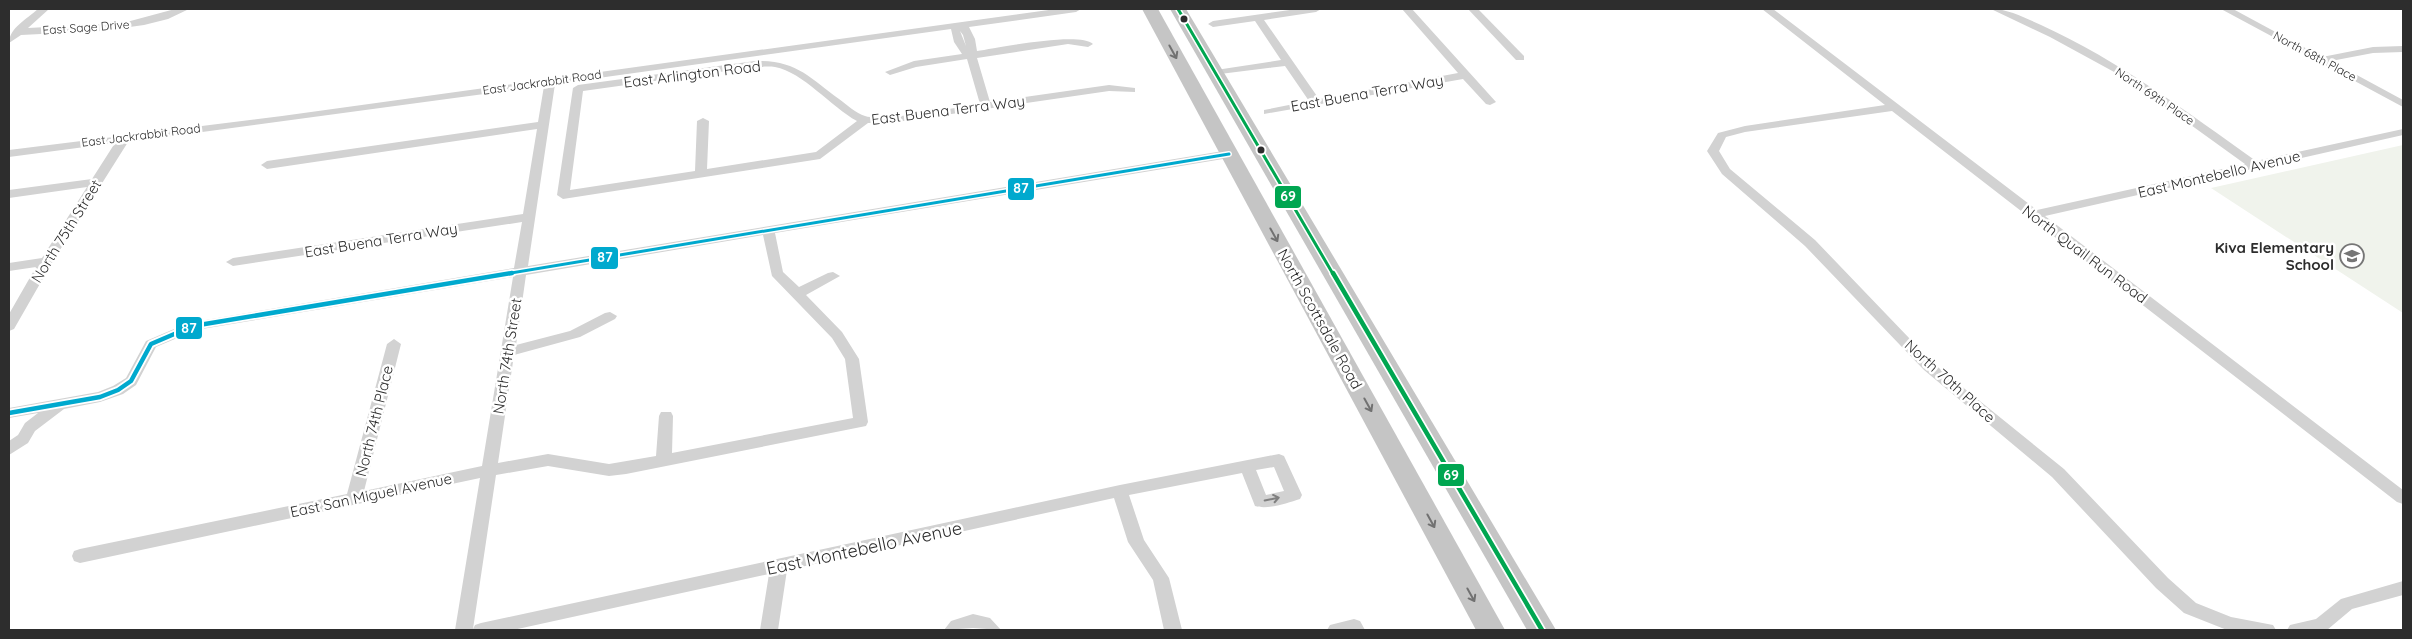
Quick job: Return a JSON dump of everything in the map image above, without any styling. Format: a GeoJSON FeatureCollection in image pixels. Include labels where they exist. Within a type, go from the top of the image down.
{"type":"FeatureCollection","features":[{"type":"Feature","properties":{"kind":"main road","name":"North Scottsdale Road"},"geometry":{"type":"LineString","coordinates":[[1150,9],[1491,630]]}},
{"type":"Feature","properties":{"kind":"main road"},"geometry":{"type":"LineString","coordinates":[[1178,9],[1542,630]]}},
{"type":"Feature","properties":{"kind":"street"},"geometry":{"type":"LineString","coordinates":[[12,36],[44,9]]}},
{"type":"Feature","properties":{"kind":"street","name":"East Sage Drive"},"geometry":{"type":"LineString","coordinates":[[12,36],[125,26],[171,15],[184,9]]}},
{"type":"Feature","properties":{"kind":"street","name":"East Jackrabbit Road"},"geometry":{"type":"LineString","coordinates":[[9,153],[203,127],[216,127],[1076,9]]}},
{"type":"Feature","properties":{"kind":"street"},"geometry":{"type":"LineString","coordinates":[[1213,24],[1316,9]]}},
{"type":"Feature","properties":{"kind":"street"},"geometry":{"type":"LineString","coordinates":[[1406,9],[1490,102]]}},
{"type":"Feature","properties":{"kind":"street"},"geometry":{"type":"LineString","coordinates":[[1473,9],[1520,58]]}},
{"type":"Feature","properties":{"kind":"street","name":"North Quail Run Road"},"geometry":{"type":"LineString","coordinates":[[1767,9],[2403,498]]}},
{"type":"Feature","properties":{"kind":"street","name":"North 69th Place"},"geometry":{"type":"LineString","coordinates":[[1996,9],[2054,35],[2131,77],[2255,166]]}},
{"type":"Feature","properties":{"kind":"street","name":"North 68th Place"},"geometry":{"type":"LineString","coordinates":[[2226,9],[2403,104]]}},
{"type":"Feature","properties":{"kind":"street"},"geometry":{"type":"LineString","coordinates":[[1258,18],[1315,102]]}},
{"type":"Feature","properties":{"kind":"street"},"geometry":{"type":"LineString","coordinates":[[961,24],[955,31],[961,50],[971,56],[986,106]]}},
{"type":"Feature","properties":{"kind":"street"},"geometry":{"type":"LineString","coordinates":[[890,72],[914,64],[1068,42],[1088,44]]}},
{"type":"Feature","properties":{"kind":"street"},"geometry":{"type":"LineString","coordinates":[[2321,60],[2373,50],[2403,49]]}},
{"type":"Feature","properties":{"kind":"street"},"geometry":{"type":"LineString","coordinates":[[1214,69],[1285,58]]}},
{"type":"Feature","properties":{"kind":"street","name":"East Arlington Road"},"geometry":{"type":"LineString","coordinates":[[658,179],[563,195],[578,88],[755,64],[781,65],[813,82],[850,114],[865,120]]}},
{"type":"Feature","properties":{"kind":"street","name":"East Buena Terra Way"},"geometry":{"type":"LineString","coordinates":[[1268,112],[1466,75]]}},
{"type":"Feature","properties":{"kind":"street","name":"North 74th Street"},"geometry":{"type":"LineString","coordinates":[[464,630],[550,81]]}},
{"type":"Feature","properties":{"kind":"street","name":"East Buena Terra Way"},"geometry":{"type":"LineString","coordinates":[[658,179],[820,155],[865,120],[890,120],[1109,88],[1131,90]]}},
{"type":"Feature","properties":{"kind":"street","name":"North 70th Place"},"geometry":{"type":"LineString","coordinates":[[1894,106],[1745,129],[1722,135],[1713,151],[1726,171],[1810,243],[1928,367],[2058,473],[2162,583],[2190,608],[2230,624],[2267,630]]}},
{"type":"Feature","properties":{"kind":"street"},"geometry":{"type":"LineString","coordinates":[[701,173],[703,121]]}},
{"type":"Feature","properties":{"kind":"street"},"geometry":{"type":"LineString","coordinates":[[267,165],[544,124]]}},
{"type":"Feature","properties":{"kind":"street","name":"East Montebello Avenue"},"geometry":{"type":"LineString","coordinates":[[2034,215],[2403,132]]}},
{"type":"Feature","properties":{"kind":"street","name":"North 75th Street"},"geometry":{"type":"LineString","coordinates":[[9,326],[46,261],[125,137]]}},
{"type":"Feature","properties":{"kind":"street"},"geometry":{"type":"LineString","coordinates":[[9,413],[100,397],[118,390],[131,381],[151,344],[193,326],[1229,154]]}},
{"type":"Feature","properties":{"kind":"street"},"geometry":{"type":"LineString","coordinates":[[9,194],[96,182]]}},
{"type":"Feature","properties":{"kind":"street","name":"East Buena Terra Way"},"geometry":{"type":"LineString","coordinates":[[233,262],[529,217]]}},
{"type":"Feature","properties":{"kind":"street"},"geometry":{"type":"LineString","coordinates":[[768,230],[776,273],[798,294],[832,276]]}},
{"type":"Feature","properties":{"kind":"street"},"geometry":{"type":"LineString","coordinates":[[9,267],[46,261]]}},
{"type":"Feature","properties":{"kind":"street","name":"East San Miguel Avenue"},"geometry":{"type":"LineString","coordinates":[[80,556],[354,498],[548,460],[609,470],[861,422],[852,359],[837,335],[798,294]]}},
{"type":"Feature","properties":{"kind":"street"},"geometry":{"type":"LineString","coordinates":[[508,352],[575,334],[610,316]]}},
{"type":"Feature","properties":{"kind":"street","name":"North 74th Place"},"geometry":{"type":"LineString","coordinates":[[354,498],[394,344]]}},
{"type":"Feature","properties":{"kind":"street"},"geometry":{"type":"LineString","coordinates":[[9,448],[23,438],[30,427],[60,404]]}},
{"type":"Feature","properties":{"kind":"street"},"geometry":{"type":"LineString","coordinates":[[664,460],[666,416]]}},
{"type":"Feature","properties":{"kind":"street","name":"East Montebello Avenue"},"geometry":{"type":"LineString","coordinates":[[481,630],[1120,491],[1247,467]]}},
{"type":"Feature","properties":{"kind":"street"},"geometry":{"type":"LineString","coordinates":[[1120,491],[1136,542],[1161,578],[1173,630]]}},
{"type":"Feature","properties":{"kind":"street"},"geometry":{"type":"LineString","coordinates":[[769,630],[779,566]]}},
{"type":"Feature","properties":{"kind":"street"},"geometry":{"type":"LineString","coordinates":[[2296,630],[2321,625],[2347,604],[2403,588]]}},
{"type":"Feature","properties":{"kind":"street"},"geometry":{"type":"LineString","coordinates":[[953,630],[964,622],[971,621],[985,623],[992,630]]}},
{"type":"Feature","properties":{"kind":"street"},"geometry":{"type":"LineString","coordinates":[[1336,630],[1354,626],[1356,630]]}},
{"type":"Feature","properties":{"kind":"shaded area","name":"Kiva Elementary School"},"geometry":{"type":"Polygon","coordinates":[[[2403,145],[2403,313],[2211,188],[2403,145]]]}},
{"type":"Feature","properties":{"kind":"transit line","name":"69"},"geometry":{"type":"LineString","coordinates":[[1178,9],[1542,630]]}},
{"type":"Feature","properties":{"kind":"transit line","name":"87"},"geometry":{"type":"LineString","coordinates":[[9,413],[100,397],[118,390],[131,381],[151,344],[193,326],[1229,154]]}},
{"type":"Feature","properties":{"kind":"place","name":"Kiva Elementary School"},"geometry":{"type":"Point","coordinates":[2352,256]}}]}
